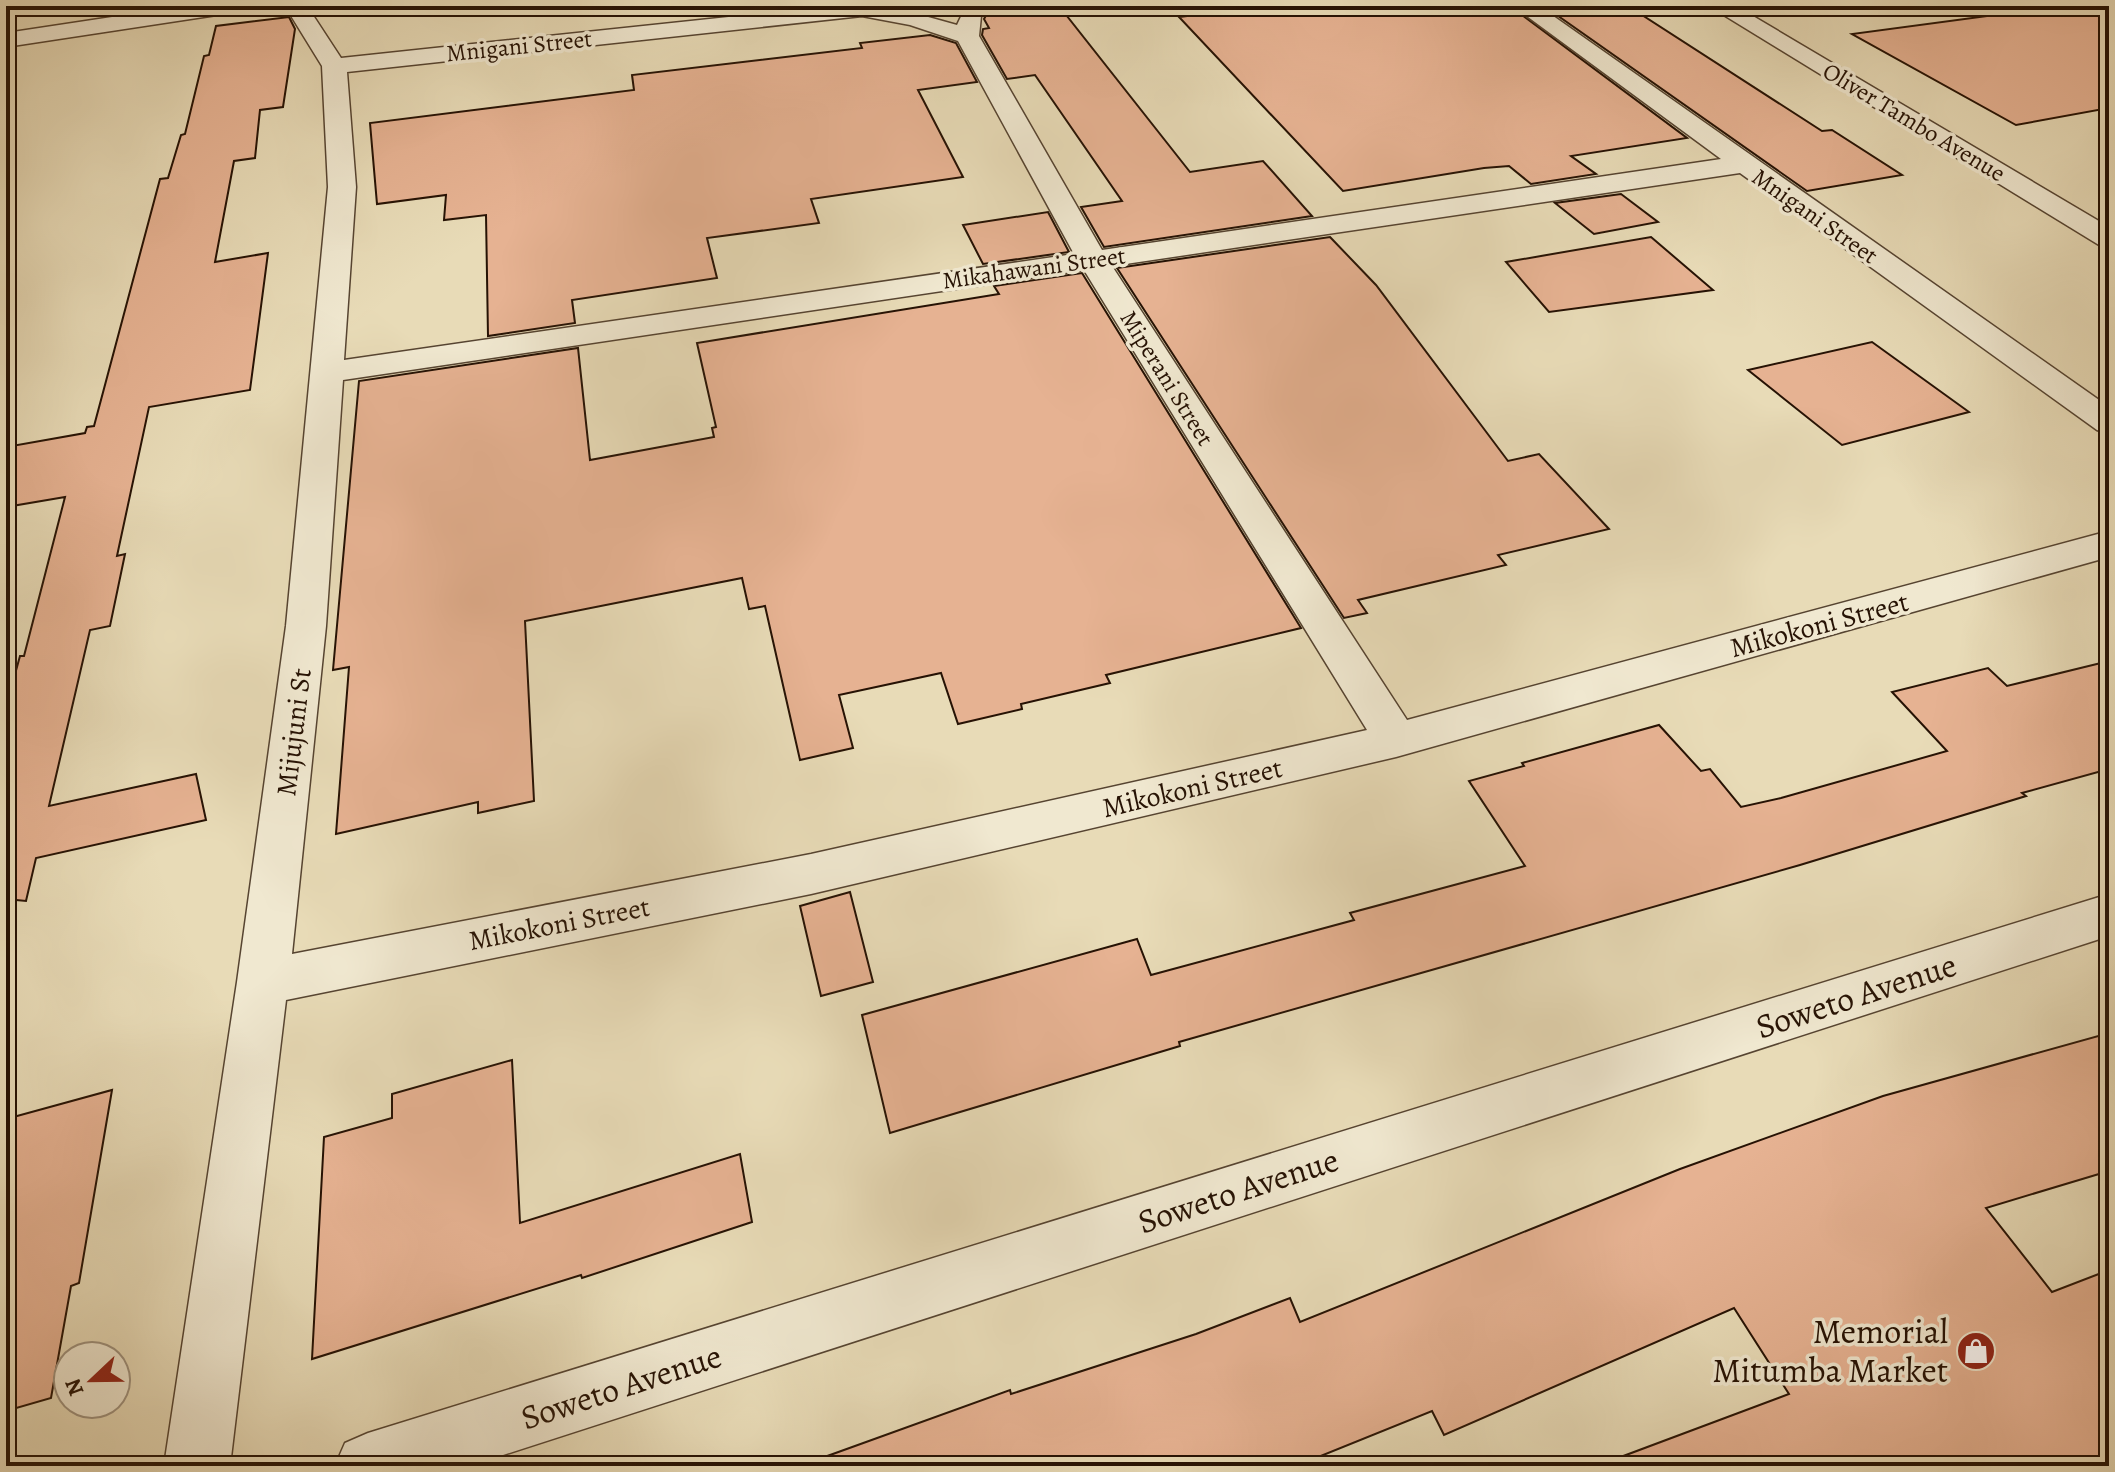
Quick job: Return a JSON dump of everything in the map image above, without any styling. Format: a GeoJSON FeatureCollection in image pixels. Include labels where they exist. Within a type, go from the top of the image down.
{"type":"FeatureCollection","features":[{"type":"Feature","properties":{"kind":"street"},"geometry":{"type":"LineString","coordinates":[[6,40],[230,6]]}},
{"type":"Feature","properties":{"kind":"street","name":"Mijujuni St"},"geometry":{"type":"LineString","coordinates":[[197,1466],[263,982],[306,626],[342,187],[334,66],[296,6]]}},
{"type":"Feature","properties":{"kind":"street","name":"Mnigani Street"},"geometry":{"type":"LineString","coordinates":[[334,66],[895,6]]}},
{"type":"Feature","properties":{"kind":"street","name":"Mnigani Street"},"geometry":{"type":"LineString","coordinates":[[1524,6],[2109,423]]}},
{"type":"Feature","properties":{"kind":"street","name":"Oliver Tambo Avenue"},"geometry":{"type":"LineString","coordinates":[[1720,6],[2109,239]]}},
{"type":"Feature","properties":{"kind":"street"},"geometry":{"type":"LineString","coordinates":[[862,10],[914,19],[972,21]]}},
{"type":"Feature","properties":{"kind":"street","name":"Miperani Street"},"geometry":{"type":"LineString","coordinates":[[972,21],[1092,259],[1396,740]]}},
{"type":"Feature","properties":{"kind":"street","name":"Mikahawani Street"},"geometry":{"type":"LineString","coordinates":[[325,373],[1743,164]]}},
{"type":"Feature","properties":{"kind":"street","name":"Mikokoni Street"},"geometry":{"type":"LineString","coordinates":[[263,982],[811,874],[1396,740],[2109,544]]}},
{"type":"Feature","properties":{"kind":"street","name":"Soweto Avenue"},"geometry":{"type":"LineString","coordinates":[[368,1466],[2109,915]]}},
{"type":"Feature","properties":{"kind":"building"},"geometry":{"type":"Polygon","coordinates":[[[1059,6],[1190,172],[1263,161],[1312,216],[1104,247],[1081,207],[1122,201],[1035,75],[1007,79],[982,35],[983,29],[989,28],[984,19],[989,10],[1059,6]]]}},
{"type":"Feature","properties":{"kind":"building"},"geometry":{"type":"Polygon","coordinates":[[[1269,6],[1510,6],[1687,138],[1571,156],[1596,174],[1531,184],[1509,166],[1343,191],[1179,17],[1269,6]]]}},
{"type":"Feature","properties":{"kind":"building"},"geometry":{"type":"Polygon","coordinates":[[[1544,6],[1628,6],[1822,131],[1832,130],[1902,175],[1807,191],[1544,6]]]}},
{"type":"Feature","properties":{"kind":"building"},"geometry":{"type":"Polygon","coordinates":[[[2063,6],[2109,6],[2109,108],[2016,125],[1852,34],[2063,6]]]}},
{"type":"Feature","properties":{"kind":"building"},"geometry":{"type":"Polygon","coordinates":[[[289,17],[295,29],[283,107],[260,110],[255,158],[234,161],[215,262],[268,253],[250,390],[149,407],[117,556],[125,554],[110,626],[90,630],[49,806],[196,774],[206,820],[36,858],[26,901],[6,899],[6,707],[20,656],[24,656],[65,497],[6,507],[6,447],[85,433],[87,427],[94,426],[160,179],[168,178],[181,135],[185,134],[204,56],[209,55],[216,26],[289,17]]]}},
{"type":"Feature","properties":{"kind":"building"},"geometry":{"type":"Polygon","coordinates":[[[930,35],[956,43],[977,82],[918,90],[963,177],[811,199],[819,223],[707,238],[717,278],[572,300],[575,323],[488,336],[486,215],[444,220],[446,195],[377,204],[370,123],[634,90],[632,75],[862,48],[860,43],[930,35]]]}},
{"type":"Feature","properties":{"kind":"building"},"geometry":{"type":"Polygon","coordinates":[[[1621,194],[1658,222],[1594,234],[1555,203],[1621,194]]]}},
{"type":"Feature","properties":{"kind":"building"},"geometry":{"type":"Polygon","coordinates":[[[1048,212],[1069,252],[983,264],[963,225],[1048,212]]]}},
{"type":"Feature","properties":{"kind":"building"},"geometry":{"type":"Polygon","coordinates":[[[1330,237],[1376,285],[1508,461],[1539,454],[1609,529],[1498,555],[1506,565],[1358,600],[1367,613],[1344,618],[1117,268],[1330,237]]]}},
{"type":"Feature","properties":{"kind":"building"},"geometry":{"type":"Polygon","coordinates":[[[1651,237],[1713,290],[1549,312],[1506,262],[1651,237]]]}},
{"type":"Feature","properties":{"kind":"building"},"geometry":{"type":"Polygon","coordinates":[[[1082,273],[1301,628],[1106,675],[1110,683],[1021,704],[1022,709],[958,724],[941,673],[839,695],[853,748],[800,760],[765,606],[749,609],[742,578],[525,621],[534,801],[478,813],[478,802],[336,834],[349,667],[333,670],[359,381],[578,348],[590,460],[714,437],[712,428],[716,427],[697,343],[999,294],[994,286],[1082,273]]]}},
{"type":"Feature","properties":{"kind":"building"},"geometry":{"type":"Polygon","coordinates":[[[1872,342],[1969,412],[1842,445],[1748,370],[1872,342]]]}},
{"type":"Feature","properties":{"kind":"building"},"geometry":{"type":"Polygon","coordinates":[[[2109,661],[2109,769],[2022,793],[2026,796],[1800,865],[1179,1042],[1180,1046],[890,1133],[862,1015],[1137,939],[1151,975],[1354,920],[1350,913],[1525,866],[1469,781],[1524,766],[1522,763],[1659,725],[1701,771],[1710,769],[1741,807],[1947,751],[1892,692],[1988,668],[2007,686],[2109,661]]]}},
{"type":"Feature","properties":{"kind":"building"},"geometry":{"type":"Polygon","coordinates":[[[850,892],[873,982],[821,996],[800,906],[850,892]]]}},
{"type":"Feature","properties":{"kind":"building"},"geometry":{"type":"Polygon","coordinates":[[[2109,1033],[2109,1171],[1986,1208],[2052,1292],[2109,1270],[2109,1466],[1611,1466],[1610,1461],[1789,1394],[1734,1308],[1444,1435],[1432,1411],[1296,1466],[820,1466],[819,1459],[1010,1390],[1011,1394],[1196,1334],[1290,1298],[1300,1322],[1680,1169],[1883,1096],[2109,1033]]]}},
{"type":"Feature","properties":{"kind":"building"},"geometry":{"type":"Polygon","coordinates":[[[512,1060],[520,1223],[740,1154],[752,1222],[582,1278],[581,1275],[312,1359],[324,1137],[392,1118],[392,1094],[512,1060]]]}},
{"type":"Feature","properties":{"kind":"building"},"geometry":{"type":"Polygon","coordinates":[[[112,1090],[79,1283],[71,1286],[61,1340],[52,1340],[51,1398],[6,1411],[6,1119],[112,1090]]]}},
{"type":"Feature","properties":{"kind":"place","name":"Memorial Mitumba Market"},"geometry":{"type":"Point","coordinates":[1976,1351]}}]}
